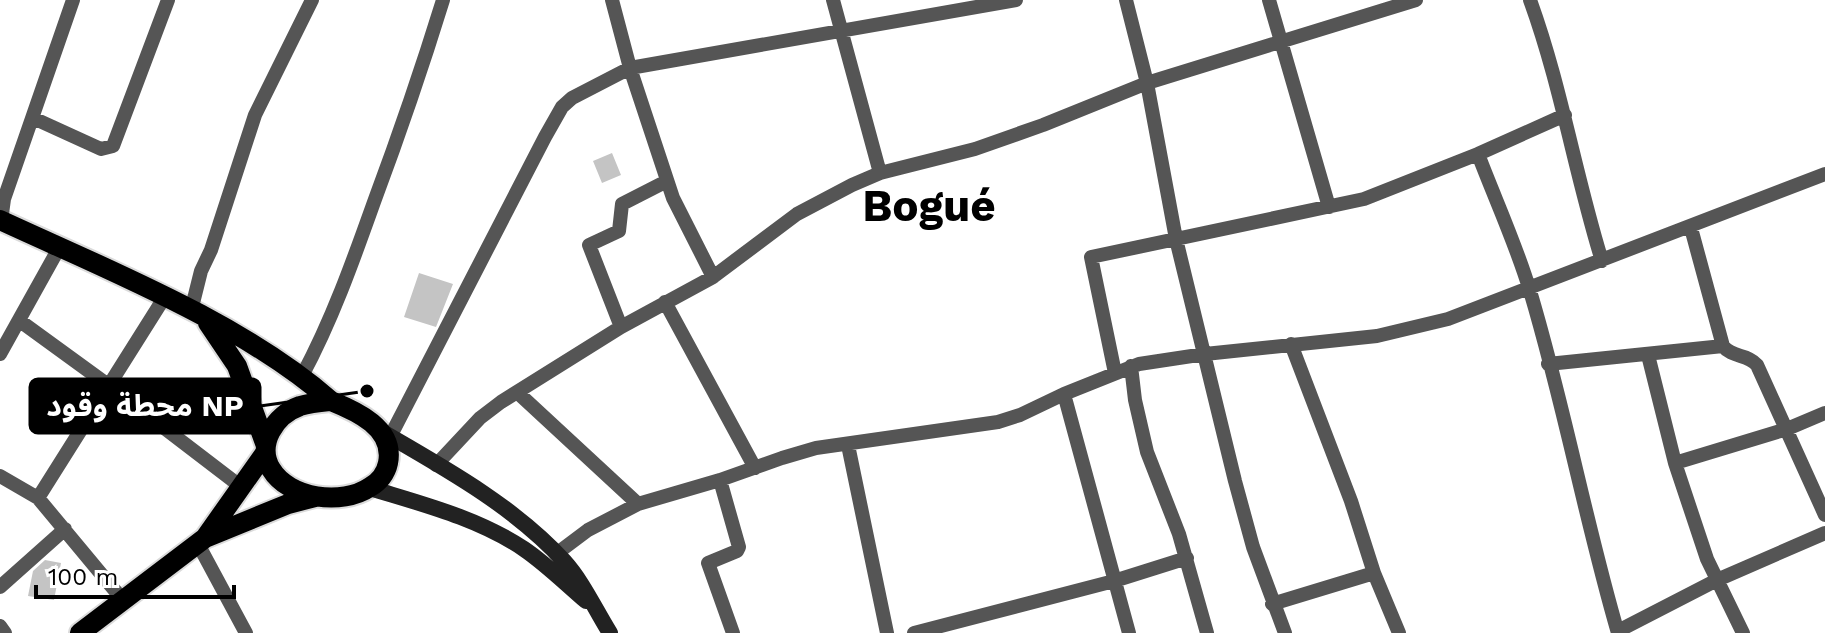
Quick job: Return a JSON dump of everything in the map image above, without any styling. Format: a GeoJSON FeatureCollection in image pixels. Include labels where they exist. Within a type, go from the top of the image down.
{"type":"FeatureCollection","features":[{"type":"Feature","properties":{"kind":"main road"},"geometry":{"type":"LineString","coordinates":[[0,220],[164,298],[259,348],[302,376],[331,401],[353,410],[385,434],[389,458],[386,469],[370,488],[288,504],[201,540],[122,599],[92,629]]}},
{"type":"Feature","properties":{"kind":"main road"},"geometry":{"type":"LineString","coordinates":[[198,315],[237,366],[272,472],[295,490],[315,497]]}},
{"type":"Feature","properties":{"kind":"main road"},"geometry":{"type":"LineString","coordinates":[[201,540],[265,448],[270,432],[287,413],[300,406],[331,401]]}},
{"type":"Feature","properties":{"kind":"street"},"geometry":{"type":"LineString","coordinates":[[0,220],[4,199],[73,0]]}},
{"type":"Feature","properties":{"kind":"street"},"geometry":{"type":"LineString","coordinates":[[33,118],[101,149],[113,146],[168,0]]}},
{"type":"Feature","properties":{"kind":"street"},"geometry":{"type":"LineString","coordinates":[[198,315],[201,271],[211,250],[255,115],[312,0]]}},
{"type":"Feature","properties":{"kind":"street"},"geometry":{"type":"LineString","coordinates":[[302,376],[324,336],[353,261],[418,82],[443,0]]}},
{"type":"Feature","properties":{"kind":"street"},"geometry":{"type":"LineString","coordinates":[[612,0],[630,68],[673,198],[713,277]]}},
{"type":"Feature","properties":{"kind":"street"},"geometry":{"type":"LineString","coordinates":[[833,0],[880,173]]}},
{"type":"Feature","properties":{"kind":"street"},"geometry":{"type":"LineString","coordinates":[[610,633],[578,580],[556,554],[498,504],[385,434],[562,107],[581,92],[630,68],[1016,0]]}},
{"type":"Feature","properties":{"kind":"street"},"geometry":{"type":"LineString","coordinates":[[1126,0],[1147,83],[1176,239],[1235,481],[1272,604],[1285,633]]}},
{"type":"Feature","properties":{"kind":"street"},"geometry":{"type":"LineString","coordinates":[[1269,0],[1329,207]]}},
{"type":"Feature","properties":{"kind":"street"},"geometry":{"type":"LineString","coordinates":[[1530,0],[1565,115],[1579,185],[1602,261]]}},
{"type":"Feature","properties":{"kind":"street"},"geometry":{"type":"LineString","coordinates":[[436,465],[480,418],[517,392],[621,327],[713,277],[797,214],[880,173],[975,149],[1147,83],[1412,1]]}},
{"type":"Feature","properties":{"kind":"street"},"geometry":{"type":"LineString","coordinates":[[1115,373],[1091,257],[1378,194],[1565,115]]}},
{"type":"Feature","properties":{"kind":"street"},"geometry":{"type":"LineString","coordinates":[[1478,154],[1530,289],[1594,549],[1618,632],[1717,580],[1825,533]]}},
{"type":"Feature","properties":{"kind":"street"},"geometry":{"type":"LineString","coordinates":[[556,554],[588,530],[638,504],[816,448],[998,422],[1131,366],[1409,330],[1492,304],[1825,174]]}},
{"type":"Feature","properties":{"kind":"street"},"geometry":{"type":"LineString","coordinates":[[621,327],[589,245],[621,229],[622,204],[667,181]]}},
{"type":"Feature","properties":{"kind":"street"},"geometry":{"type":"LineString","coordinates":[[1691,228],[1723,346],[1728,352],[1746,357],[1757,365],[1825,515]]}},
{"type":"Feature","properties":{"kind":"street"},"geometry":{"type":"LineString","coordinates":[[0,354],[59,248]]}},
{"type":"Feature","properties":{"kind":"street"},"geometry":{"type":"LineString","coordinates":[[38,498],[164,298]]}},
{"type":"Feature","properties":{"kind":"street"},"geometry":{"type":"LineString","coordinates":[[665,302],[755,468]]}},
{"type":"Feature","properties":{"kind":"street"},"geometry":{"type":"LineString","coordinates":[[20,321],[240,486]]}},
{"type":"Feature","properties":{"kind":"street"},"geometry":{"type":"LineString","coordinates":[[1291,344],[1351,501],[1374,573],[1399,633]]}},
{"type":"Feature","properties":{"kind":"street"},"geometry":{"type":"LineString","coordinates":[[1548,364],[1723,346]]}},
{"type":"Feature","properties":{"kind":"street"},"geometry":{"type":"LineString","coordinates":[[1648,355],[1675,463],[1717,580],[1743,633]]}},
{"type":"Feature","properties":{"kind":"street"},"geometry":{"type":"LineString","coordinates":[[1131,366],[1147,452],[1187,558],[1207,633]]}},
{"type":"Feature","properties":{"kind":"street"},"geometry":{"type":"LineString","coordinates":[[517,392],[638,504]]}},
{"type":"Feature","properties":{"kind":"street"},"geometry":{"type":"LineString","coordinates":[[1064,394],[1129,633]]}},
{"type":"Feature","properties":{"kind":"street"},"geometry":{"type":"LineString","coordinates":[[1675,463],[1787,429],[1825,413]]}},
{"type":"Feature","properties":{"kind":"street"},"geometry":{"type":"LineString","coordinates":[[848,445],[887,633]]}},
{"type":"Feature","properties":{"kind":"street"},"geometry":{"type":"LineString","coordinates":[[0,476],[38,498],[122,599]]}},
{"type":"Feature","properties":{"kind":"street"},"geometry":{"type":"LineString","coordinates":[[720,480],[739,547],[737,551],[708,563],[733,633]]}},
{"type":"Feature","properties":{"kind":"street"},"geometry":{"type":"LineString","coordinates":[[370,488],[448,512],[488,529],[523,549],[596,609]]}},
{"type":"Feature","properties":{"kind":"street"},"geometry":{"type":"LineString","coordinates":[[0,587],[65,529]]}},
{"type":"Feature","properties":{"kind":"street"},"geometry":{"type":"LineString","coordinates":[[201,540],[246,633]]}},
{"type":"Feature","properties":{"kind":"street"},"geometry":{"type":"LineString","coordinates":[[914,633],[1114,581],[1187,558]]}},
{"type":"Feature","properties":{"kind":"street"},"geometry":{"type":"LineString","coordinates":[[1272,604],[1374,573]]}},
{"type":"Feature","properties":{"kind":"street"},"geometry":{"type":"LineString","coordinates":[[0,626],[5,633]]}},
{"type":"Feature","properties":{"kind":"building"},"geometry":{"type":"Polygon","coordinates":[[[612,153],[621,175],[602,183],[593,161],[612,153]]]}},
{"type":"Feature","properties":{"kind":"building"},"geometry":{"type":"Polygon","coordinates":[[[419,273],[453,284],[436,327],[404,317],[419,273]]]}},
{"type":"Feature","properties":{"kind":"building"},"geometry":{"type":"Polygon","coordinates":[[[45,560],[61,563],[54,600],[28,596],[33,571],[45,560]]]}},
{"type":"Feature","properties":{"kind":"place","name":"محطة وقود NP"},"geometry":{"type":"Point","coordinates":[367,391]}},
{"type":"Feature","properties":{"kind":"district","name":"Bogué"},"geometry":{"type":"Point","coordinates":[929,206]}}]}
